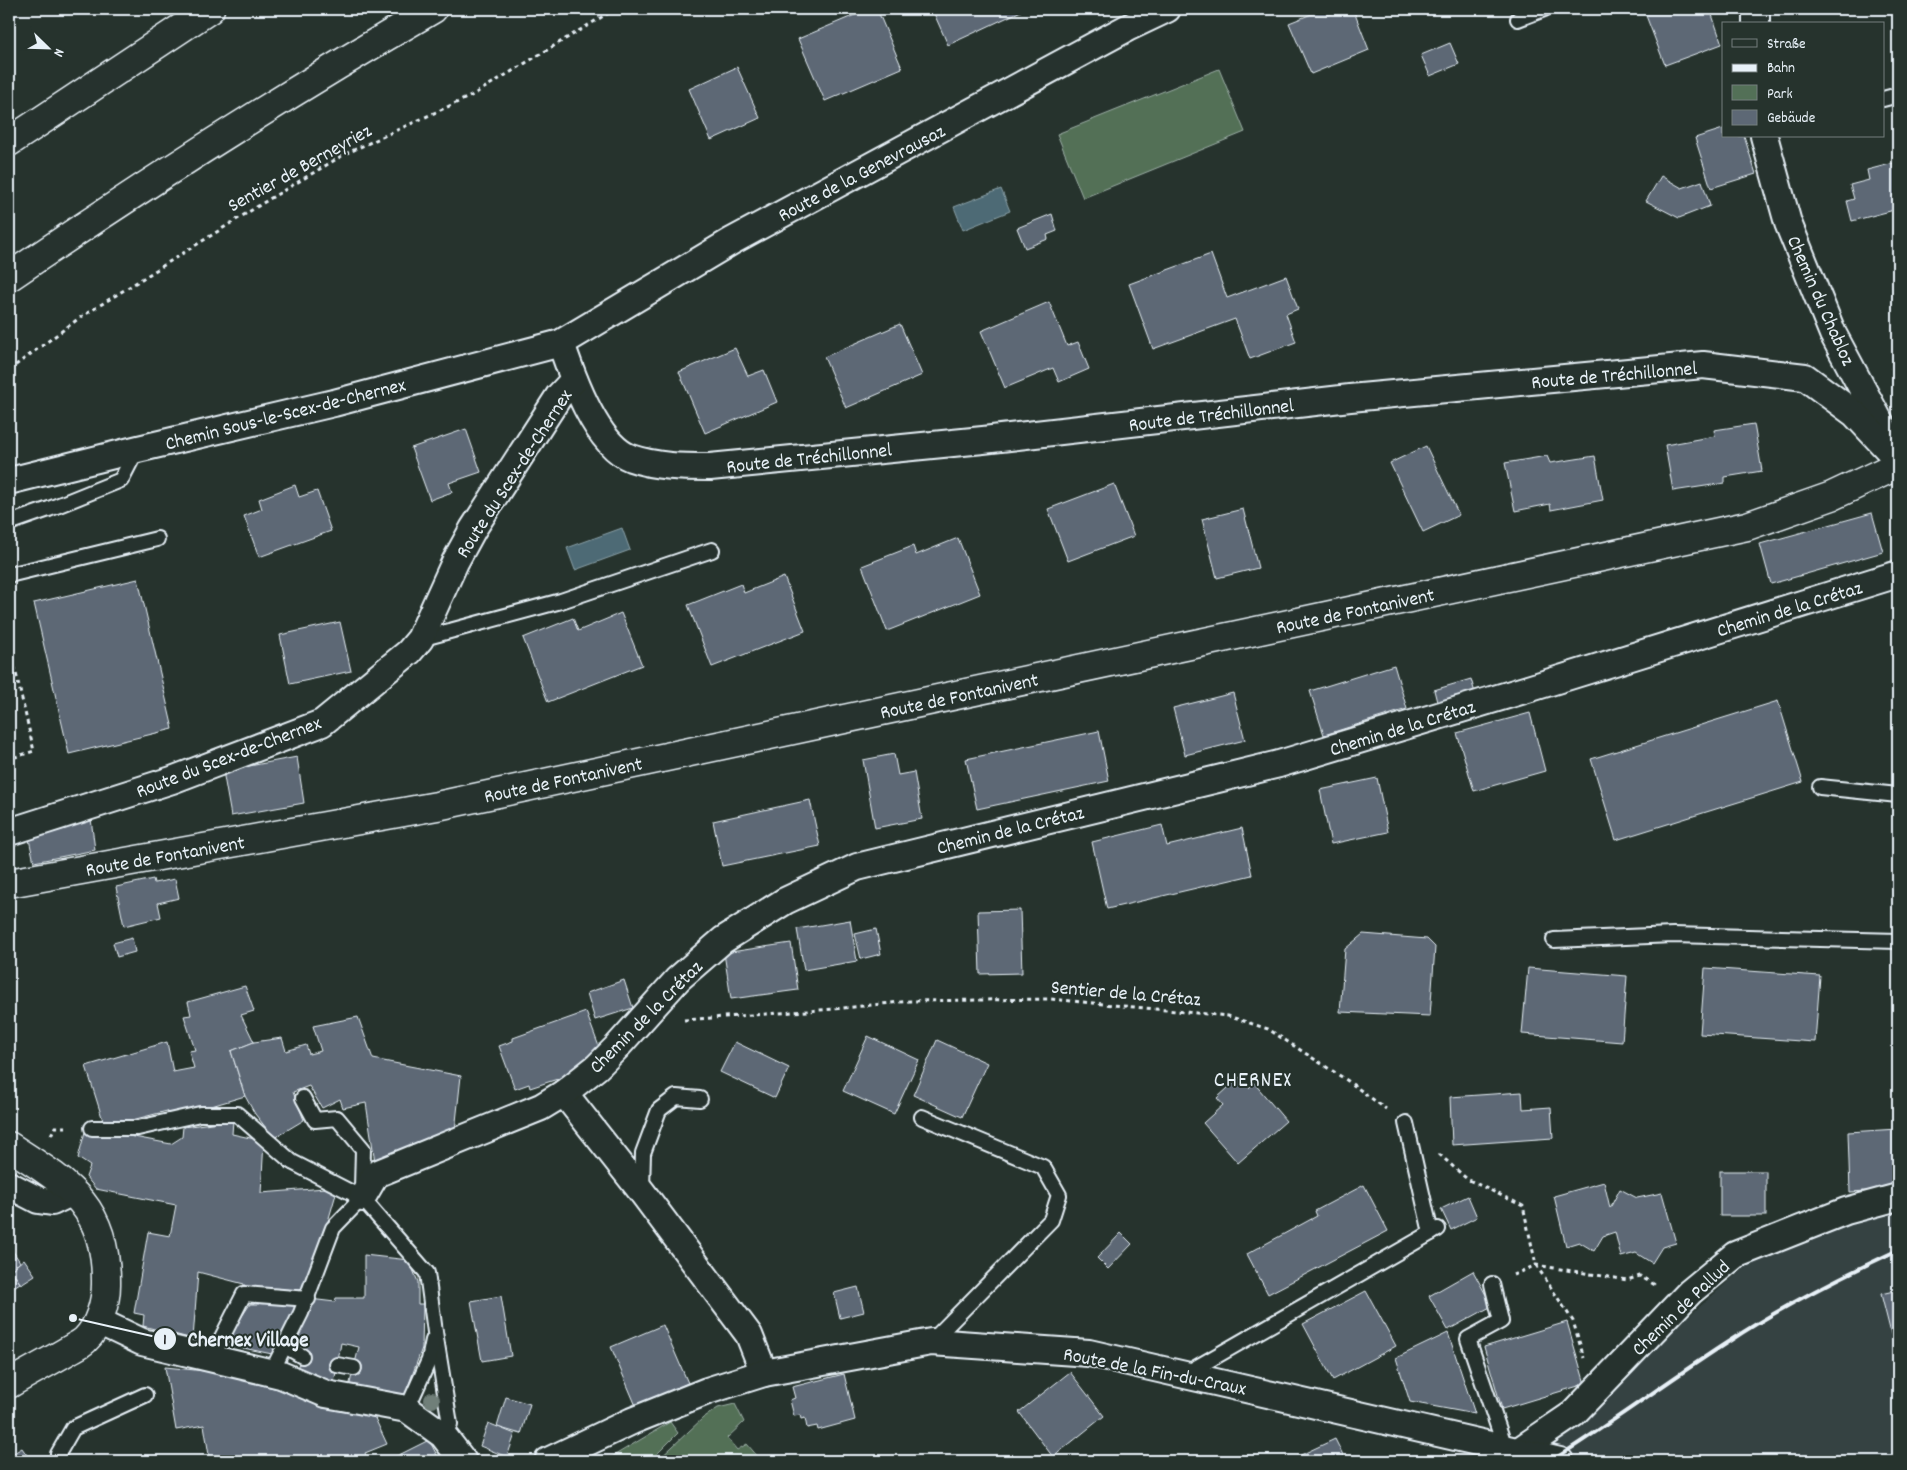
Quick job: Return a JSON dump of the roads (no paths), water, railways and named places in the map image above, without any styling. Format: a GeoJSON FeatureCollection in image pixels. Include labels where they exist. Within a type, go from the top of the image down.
{"type":"FeatureCollection","features":[{"type":"Feature","properties":{"kind":"main road"},"geometry":{"type":"LineString","coordinates":[[9,142],[210,9]]}},
{"type":"Feature","properties":{"kind":"main road"},"geometry":{"type":"LineString","coordinates":[[9,277],[112,207],[256,115],[433,9]]}},
{"type":"Feature","properties":{"kind":"main road","name":"Route de Fontanivent"},"geometry":{"type":"LineString","coordinates":[[9,883],[437,806],[1747,526],[1832,496],[1898,465]]}},
{"type":"Feature","properties":{"kind":"main road"},"geometry":{"type":"LineString","coordinates":[[9,1146],[46,1170],[73,1192],[91,1213],[100,1237],[106,1270],[106,1297],[98,1322],[86,1340],[9,1384]]}},
{"type":"Feature","properties":{"kind":"street","name":"Route de la Genevrausaz"},"geometry":{"type":"LineString","coordinates":[[561,344],[732,241],[1127,28],[1167,9]]}},
{"type":"Feature","properties":{"kind":"street"},"geometry":{"type":"LineString","coordinates":[[1756,9],[1756,22]]}},
{"type":"Feature","properties":{"kind":"street","name":"Chemin du Chabloz"},"geometry":{"type":"LineString","coordinates":[[1765,138],[1788,223],[1833,334],[1898,458]]}},
{"type":"Feature","properties":{"kind":"street","name":"Route de Tréchillonnel"},"geometry":{"type":"LineString","coordinates":[[561,344],[574,380],[595,423],[608,441],[629,457],[668,467],[710,467],[983,440],[1350,398],[1703,365],[1805,377],[1855,414],[1898,458]]}},
{"type":"Feature","properties":{"kind":"street","name":"Chemin Sous-le-Scex-de-Chernex"},"geometry":{"type":"LineString","coordinates":[[9,481],[334,403],[561,344]]}},
{"type":"Feature","properties":{"kind":"street","name":"Route du Scex-de-Chernex"},"geometry":{"type":"LineString","coordinates":[[9,832],[172,780],[322,723],[409,652],[420,639],[455,562],[473,529],[559,396],[574,380]]}},
{"type":"Feature","properties":{"kind":"street","name":"Chemin de la Crétaz"},"geometry":{"type":"LineString","coordinates":[[362,1198],[376,1174],[541,1107],[564,1093],[597,1067],[678,979],[723,940],[784,901],[857,867],[1279,764],[1898,574]]}},
{"type":"Feature","properties":{"kind":"street"},"geometry":{"type":"LineString","coordinates":[[564,1093],[642,1192],[749,1335],[764,1373]]}},
{"type":"Feature","properties":{"kind":"street"},"geometry":{"type":"LineString","coordinates":[[9,1185],[38,1200],[52,1202],[73,1192]]}},
{"type":"Feature","properties":{"kind":"street","name":"Chemin de Pallud"},"geometry":{"type":"LineString","coordinates":[[1508,1454],[1574,1414],[1690,1292],[1735,1255],[1846,1211],[1898,1197]]}},
{"type":"Feature","properties":{"kind":"street"},"geometry":{"type":"LineString","coordinates":[[98,1322],[142,1342],[281,1375],[326,1394],[411,1395],[463,1461]]}},
{"type":"Feature","properties":{"kind":"street","name":"Route de la Fin-du-Craux"},"geometry":{"type":"LineString","coordinates":[[548,1461],[632,1421],[707,1392],[764,1373],[930,1342],[1089,1353],[1184,1374],[1508,1454],[1560,1461]]}},
{"type":"Feature","properties":{"kind":"lane"},"geometry":{"type":"LineString","coordinates":[[1518,19],[1544,9]]}},
{"type":"Feature","properties":{"kind":"lane"},"geometry":{"type":"LineString","coordinates":[[1884,98],[1898,95]]}},
{"type":"Feature","properties":{"kind":"lane"},"geometry":{"type":"LineString","coordinates":[[9,522],[49,509],[121,480],[138,449]]}},
{"type":"Feature","properties":{"kind":"lane"},"geometry":{"type":"LineString","coordinates":[[9,575],[157,539]]}},
{"type":"Feature","properties":{"kind":"lane"},"geometry":{"type":"LineString","coordinates":[[420,639],[561,601],[712,550]]}},
{"type":"Feature","properties":{"kind":"lane"},"geometry":{"type":"LineString","coordinates":[[1820,787],[1898,795]]}},
{"type":"Feature","properties":{"kind":"lane"},"geometry":{"type":"LineString","coordinates":[[1554,940],[1673,935],[1898,941]]}},
{"type":"Feature","properties":{"kind":"lane"},"geometry":{"type":"LineString","coordinates":[[642,1192],[643,1153],[659,1110],[676,1097],[700,1099]]}},
{"type":"Feature","properties":{"kind":"lane"},"geometry":{"type":"LineString","coordinates":[[271,1373],[308,1299],[333,1228],[362,1198],[363,1149],[337,1118],[315,1120],[303,1098]]}},
{"type":"Feature","properties":{"kind":"lane"},"geometry":{"type":"LineString","coordinates":[[92,1128],[138,1128],[200,1114],[237,1114],[292,1162],[362,1198],[427,1273],[434,1332],[450,1424],[443,1435]]}},
{"type":"Feature","properties":{"kind":"lane"},"geometry":{"type":"LineString","coordinates":[[922,1117],[1044,1167],[1058,1195],[1051,1220],[930,1342]]}},
{"type":"Feature","properties":{"kind":"lane"},"geometry":{"type":"LineString","coordinates":[[1184,1374],[1435,1231],[1406,1124]]}},
{"type":"Feature","properties":{"kind":"lane"},"geometry":{"type":"LineString","coordinates":[[1492,1284],[1500,1321],[1468,1339],[1508,1454]]}},
{"type":"Feature","properties":{"kind":"lane"},"geometry":{"type":"LineString","coordinates":[[211,1359],[244,1294],[308,1299]]}},
{"type":"Feature","properties":{"kind":"lane"},"geometry":{"type":"LineString","coordinates":[[411,1395],[429,1360],[434,1332]]}},
{"type":"Feature","properties":{"kind":"lane"},"geometry":{"type":"LineString","coordinates":[[285,1346],[302,1356]]}},
{"type":"Feature","properties":{"kind":"lane"},"geometry":{"type":"LineString","coordinates":[[337,1365],[354,1368]]}},
{"type":"Feature","properties":{"kind":"lane"},"geometry":{"type":"LineString","coordinates":[[57,1461],[58,1454],[73,1428],[145,1396]]}},
{"type":"Feature","properties":{"kind":"water"},"geometry":{"type":"Polygon","coordinates":[[[1001,189],[1010,211],[963,230],[954,207],[1001,189]]]}},
{"type":"Feature","properties":{"kind":"water"},"geometry":{"type":"Polygon","coordinates":[[[622,528],[630,550],[575,570],[567,548],[622,528]]]}},
{"type":"Feature","properties":{"kind":"railway"},"geometry":{"type":"LineString","coordinates":[[1551,1461],[1751,1327],[1813,1292],[1898,1250]]}},
{"type":"Feature","properties":{"kind":"place","name":"Chernex Village"},"geometry":{"type":"Point","coordinates":[73,1318]}},
{"type":"Feature","properties":{"kind":"district","name":"CHERNEX"},"geometry":{"type":"Point","coordinates":[1253,1078]}}]}
